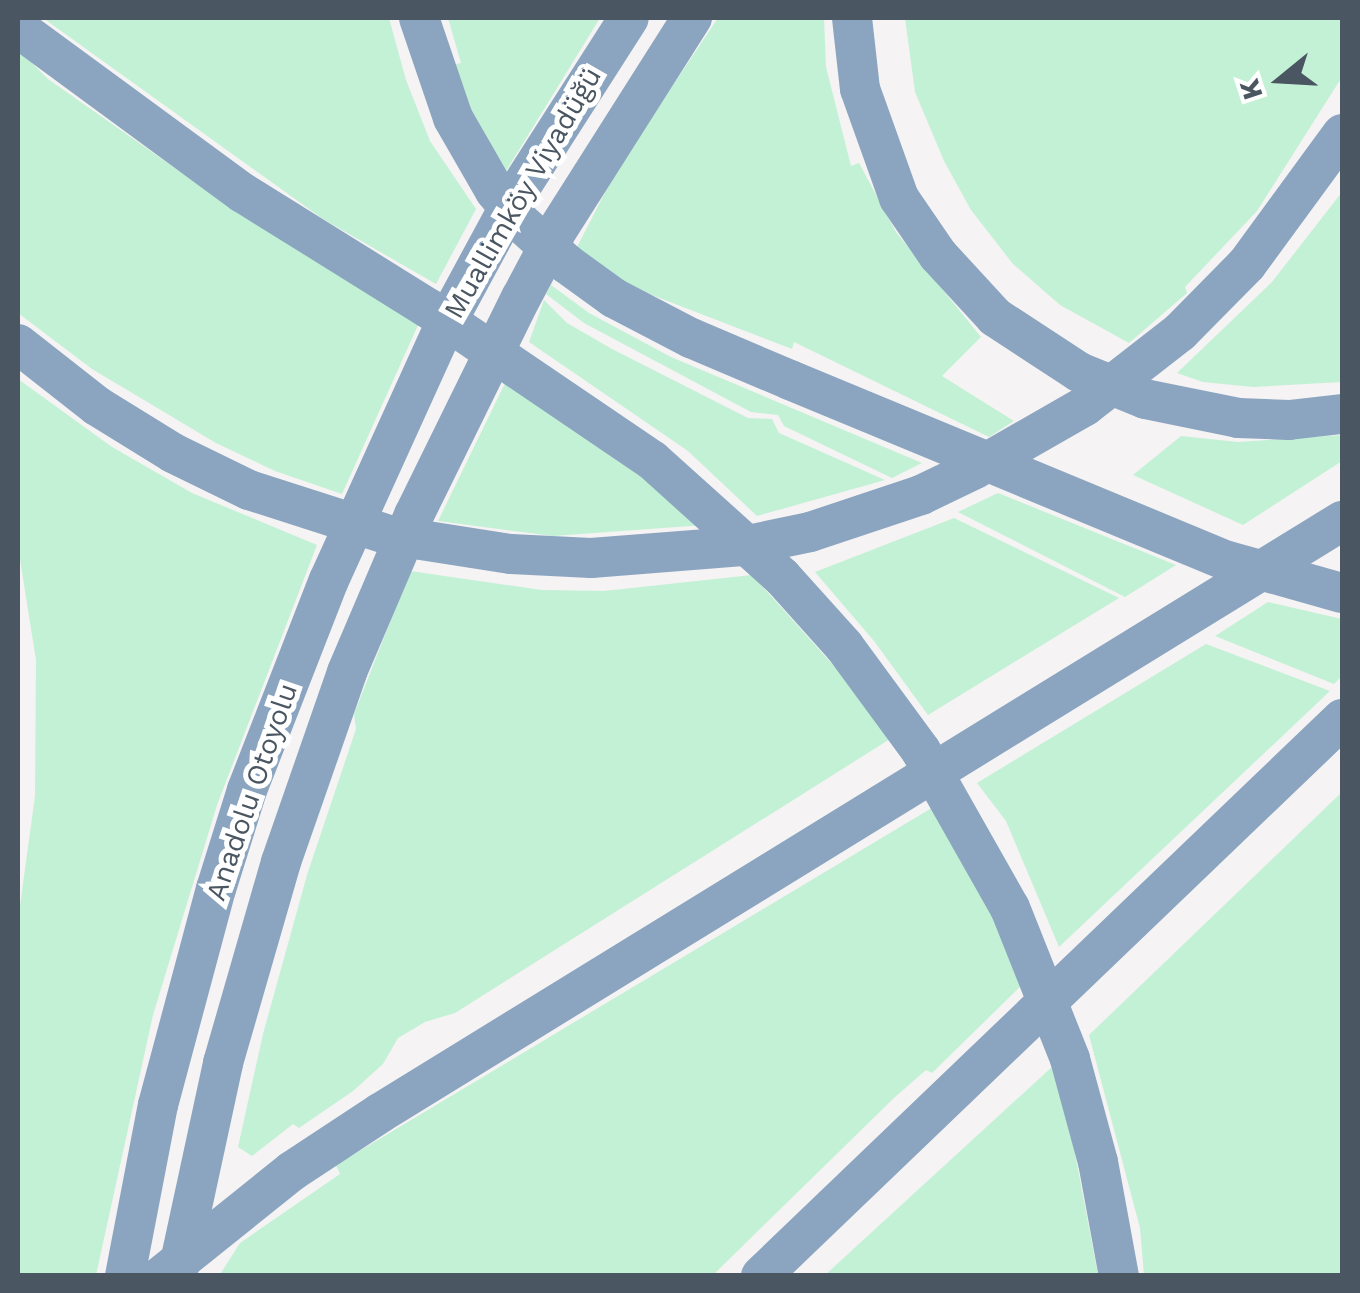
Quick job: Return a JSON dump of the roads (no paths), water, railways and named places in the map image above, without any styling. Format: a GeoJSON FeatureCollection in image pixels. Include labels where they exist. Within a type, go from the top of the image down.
{"type":"FeatureCollection","features":[{"type":"Feature","properties":{"kind":"highway"},"geometry":{"type":"LineString","coordinates":[[420,18],[454,118],[496,192],[520,222],[567,264],[614,298],[691,338],[1213,556],[1342,594]]}},
{"type":"Feature","properties":{"kind":"highway","name":"Muallimköy Viyadüğü"},"geometry":{"type":"LineString","coordinates":[[444,329],[516,196],[628,18]]}},
{"type":"Feature","properties":{"kind":"highway","name":"Muallimköy Viyadüğü"},"geometry":{"type":"LineString","coordinates":[[486,366],[556,232],[692,18]]}},
{"type":"Feature","properties":{"kind":"highway"},"geometry":{"type":"LineString","coordinates":[[852,18],[860,89],[899,198],[938,255],[995,317],[1079,372],[1146,400],[1238,418],[1289,420],[1342,414]]}},
{"type":"Feature","properties":{"kind":"highway"},"geometry":{"type":"LineString","coordinates":[[18,28],[244,193],[428,308],[652,460],[782,577],[844,646],[921,751],[1010,908],[1070,1059],[1098,1162],[1118,1276]]}},
{"type":"Feature","properties":{"kind":"highway"},"geometry":{"type":"LineString","coordinates":[[18,344],[97,406],[173,453],[250,490],[389,536],[510,554],[592,558],[743,546],[810,532],[921,494],[976,470],[1072,414],[1180,332],[1282,223],[1342,134]]}},
{"type":"Feature","properties":{"kind":"highway","name":"Anadolu Otoyolu"},"geometry":{"type":"LineString","coordinates":[[125,1276],[162,1087],[247,790],[362,500],[444,329]]}},
{"type":"Feature","properties":{"kind":"highway","name":"Anadolu Otoyolu"},"geometry":{"type":"LineString","coordinates":[[178,1276],[223,1063],[308,777],[347,672],[414,515],[486,366]]}},
{"type":"Feature","properties":{"kind":"highway"},"geometry":{"type":"LineString","coordinates":[[161,1276],[306,1162],[510,1032],[1342,521]]}},
{"type":"Feature","properties":{"kind":"highway"},"geometry":{"type":"LineString","coordinates":[[761,1276],[1342,718]]}}]}
